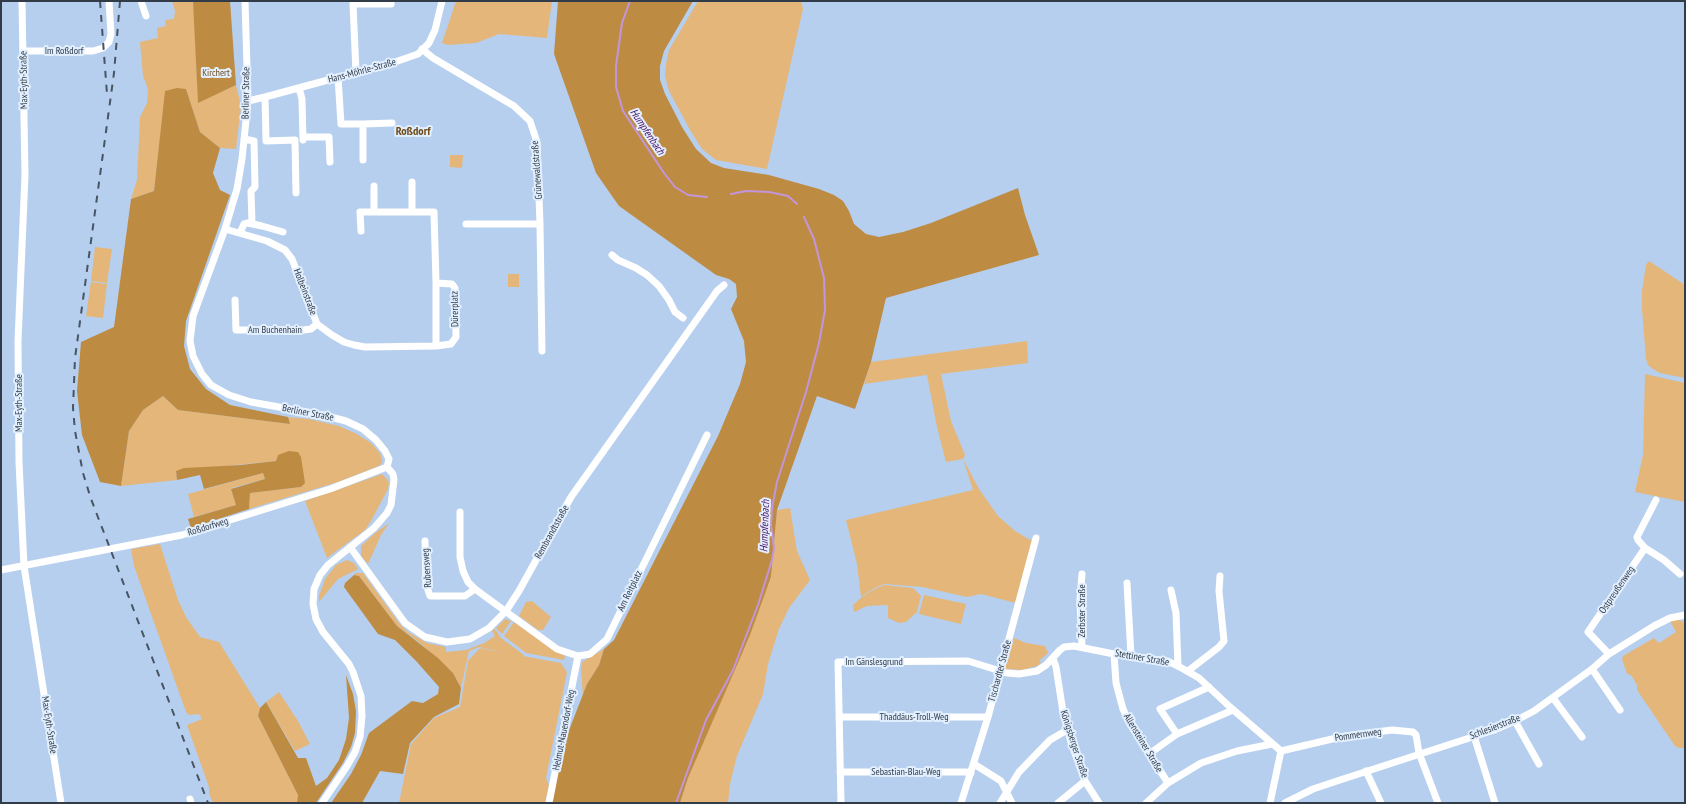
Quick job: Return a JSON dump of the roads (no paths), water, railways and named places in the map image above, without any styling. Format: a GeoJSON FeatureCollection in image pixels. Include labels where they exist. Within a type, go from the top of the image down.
{"type":"FeatureCollection","features":[{"type":"Feature","properties":{"kind":"street","name":"Max-Eyth-Straße"},"geometry":{"type":"LineString","coordinates":[[22,1],[25,174],[18,341],[19,462],[24,566],[61,803]]}},
{"type":"Feature","properties":{"kind":"street","name":"Im Roßdorf"},"geometry":{"type":"LineString","coordinates":[[24,51],[93,51],[103,48],[109,42],[111,34],[109,1]]}},
{"type":"Feature","properties":{"kind":"street"},"geometry":{"type":"LineString","coordinates":[[141,1],[146,16]]}},
{"type":"Feature","properties":{"kind":"street","name":"Berliner Straße"},"geometry":{"type":"LineString","coordinates":[[245,1],[248,100],[237,188],[225,229],[191,325],[191,349],[202,374],[211,385],[239,399],[323,415],[355,425],[370,435],[383,447],[389,459],[387,467],[393,474],[394,480],[391,505],[387,513],[374,528],[334,560],[320,575],[314,592],[313,604],[316,619],[323,632],[349,664],[356,680],[360,696],[362,716],[360,737],[355,752],[322,803]]}},
{"type":"Feature","properties":{"kind":"street"},"geometry":{"type":"LineString","coordinates":[[356,72],[353,4],[391,4],[391,1]]}},
{"type":"Feature","properties":{"kind":"street","name":"Hans-Möhrle-Straße"},"geometry":{"type":"LineString","coordinates":[[248,100],[300,88],[403,60],[418,54],[429,43],[435,30],[442,1]]}},
{"type":"Feature","properties":{"kind":"street","name":"Grünewaldstraße"},"geometry":{"type":"LineString","coordinates":[[422,49],[433,58],[514,106],[530,121],[537,142],[542,351]]}},
{"type":"Feature","properties":{"kind":"street"},"geometry":{"type":"LineString","coordinates":[[338,77],[340,88],[341,124],[392,123]]}},
{"type":"Feature","properties":{"kind":"street"},"geometry":{"type":"LineString","coordinates":[[300,88],[302,99],[303,139],[329,137],[330,162]]}},
{"type":"Feature","properties":{"kind":"street"},"geometry":{"type":"LineString","coordinates":[[265,97],[266,141],[295,140],[296,193]]}},
{"type":"Feature","properties":{"kind":"street"},"geometry":{"type":"LineString","coordinates":[[363,124],[363,160]]}},
{"type":"Feature","properties":{"kind":"street"},"geometry":{"type":"LineString","coordinates":[[244,139],[254,141],[255,187],[251,191],[252,223]]}},
{"type":"Feature","properties":{"kind":"street"},"geometry":{"type":"LineString","coordinates":[[361,231],[360,212],[412,212],[412,182]]}},
{"type":"Feature","properties":{"kind":"street"},"geometry":{"type":"LineString","coordinates":[[374,186],[374,212]]}},
{"type":"Feature","properties":{"kind":"street","name":"Dürerplatz"},"geometry":{"type":"LineString","coordinates":[[412,212],[434,212],[436,346],[449,345],[456,337],[455,287],[452,284],[436,283]]}},
{"type":"Feature","properties":{"kind":"street"},"geometry":{"type":"LineString","coordinates":[[240,233],[244,224],[252,223],[283,232]]}},
{"type":"Feature","properties":{"kind":"street"},"geometry":{"type":"LineString","coordinates":[[466,224],[540,224]]}},
{"type":"Feature","properties":{"kind":"street","name":"Holbeinstraße"},"geometry":{"type":"LineString","coordinates":[[225,229],[267,241],[285,250],[292,259],[317,324],[344,342],[365,346],[436,346]]}},
{"type":"Feature","properties":{"kind":"street"},"geometry":{"type":"LineString","coordinates":[[612,255],[618,260],[641,271],[659,286],[670,300],[675,312],[682,318]]}},
{"type":"Feature","properties":{"kind":"street","name":"Rembrandtstraße"},"geometry":{"type":"LineString","coordinates":[[350,547],[404,623],[425,637],[447,642],[470,639],[489,628],[506,611],[529,575],[572,497],[717,291],[724,286]]}},
{"type":"Feature","properties":{"kind":"street","name":"Am Buchenhain"},"geometry":{"type":"LineString","coordinates":[[235,300],[236,330],[304,330],[311,329],[317,324]]}},
{"type":"Feature","properties":{"kind":"street","name":"Am Reitplatz"},"geometry":{"type":"LineString","coordinates":[[578,656],[590,654],[607,639],[707,435]]}},
{"type":"Feature","properties":{"kind":"street","name":"Roßdorfweg"},"geometry":{"type":"LineString","coordinates":[[1,570],[182,535],[330,489],[387,467]]}},
{"type":"Feature","properties":{"kind":"street"},"geometry":{"type":"LineString","coordinates":[[1656,500],[1638,537],[1638,540],[1645,548],[1664,560],[1680,574]]}},
{"type":"Feature","properties":{"kind":"street"},"geometry":{"type":"LineString","coordinates":[[460,512],[460,557],[462,571],[475,589],[557,649],[578,656]]}},
{"type":"Feature","properties":{"kind":"street","name":"Tischardter Straße"},"geometry":{"type":"LineString","coordinates":[[961,803],[988,716],[1036,538]]}},
{"type":"Feature","properties":{"kind":"street","name":"Rubensweg"},"geometry":{"type":"LineString","coordinates":[[425,540],[426,584],[430,596],[464,596],[475,589]]}},
{"type":"Feature","properties":{"kind":"street","name":"Ostpreußenweg"},"geometry":{"type":"LineString","coordinates":[[1609,654],[1588,632],[1645,548]]}},
{"type":"Feature","properties":{"kind":"street","name":"Zerbster Straße"},"geometry":{"type":"LineString","coordinates":[[1082,574],[1080,600],[1082,647]]}},
{"type":"Feature","properties":{"kind":"street"},"geometry":{"type":"LineString","coordinates":[[1188,671],[1219,647],[1224,641],[1219,591],[1220,576]]}},
{"type":"Feature","properties":{"kind":"street"},"geometry":{"type":"LineString","coordinates":[[1127,583],[1131,656]]}},
{"type":"Feature","properties":{"kind":"street"},"geometry":{"type":"LineString","coordinates":[[1171,590],[1176,613],[1178,666]]}},
{"type":"Feature","properties":{"kind":"street","name":"Schlesierstraße"},"geometry":{"type":"LineString","coordinates":[[1285,803],[1313,789],[1515,722],[1553,698],[1592,669],[1609,654],[1654,626],[1674,617],[1685,616]]}},
{"type":"Feature","properties":{"kind":"street","name":"Stettiner Straße"},"geometry":{"type":"LineString","coordinates":[[1000,671],[1007,673],[1028,673],[1046,665],[1064,647],[1074,646],[1114,654],[1151,658],[1178,666],[1200,678],[1233,710],[1281,751]]}},
{"type":"Feature","properties":{"kind":"street","name":"Allensteiner Straße"},"geometry":{"type":"LineString","coordinates":[[1114,654],[1116,683],[1123,709],[1130,724],[1168,783]]}},
{"type":"Feature","properties":{"kind":"street","name":"Helmut-Nauendorf-Weg"},"geometry":{"type":"LineString","coordinates":[[549,803],[578,656]]}},
{"type":"Feature","properties":{"kind":"street","name":"Königsberger Straße"},"geometry":{"type":"LineString","coordinates":[[1053,658],[1056,667],[1061,703],[1067,730],[1085,781],[1099,803]]}},
{"type":"Feature","properties":{"kind":"street","name":"Im Gänslesgrund"},"geometry":{"type":"LineString","coordinates":[[841,803],[838,662],[968,661],[1000,671]]}},
{"type":"Feature","properties":{"kind":"street"},"geometry":{"type":"LineString","coordinates":[[1592,669],[1620,710]]}},
{"type":"Feature","properties":{"kind":"street"},"geometry":{"type":"LineString","coordinates":[[1177,734],[1160,709],[1209,687]]}},
{"type":"Feature","properties":{"kind":"street"},"geometry":{"type":"LineString","coordinates":[[1553,698],[1582,737]]}},
{"type":"Feature","properties":{"kind":"street"},"geometry":{"type":"LineString","coordinates":[[1149,754],[1177,734],[1233,710]]}},
{"type":"Feature","properties":{"kind":"street","name":"Thaddäus-Troll-Weg"},"geometry":{"type":"LineString","coordinates":[[839,717],[988,716]]}},
{"type":"Feature","properties":{"kind":"street"},"geometry":{"type":"LineString","coordinates":[[1515,722],[1539,764]]}},
{"type":"Feature","properties":{"kind":"street"},"geometry":{"type":"LineString","coordinates":[[1000,803],[1019,772],[1039,750],[1050,740],[1067,730]]}},
{"type":"Feature","properties":{"kind":"street","name":"Pommernweg"},"geometry":{"type":"LineString","coordinates":[[1281,751],[1345,736],[1400,730],[1413,732],[1416,735],[1420,753]]}},
{"type":"Feature","properties":{"kind":"street"},"geometry":{"type":"LineString","coordinates":[[1474,736],[1495,803]]}},
{"type":"Feature","properties":{"kind":"street"},"geometry":{"type":"LineString","coordinates":[[1146,803],[1168,783],[1201,763],[1237,751],[1272,744]]}},
{"type":"Feature","properties":{"kind":"street"},"geometry":{"type":"LineString","coordinates":[[1270,803],[1281,751]]}},
{"type":"Feature","properties":{"kind":"street"},"geometry":{"type":"LineString","coordinates":[[1420,753],[1438,803]]}},
{"type":"Feature","properties":{"kind":"street"},"geometry":{"type":"LineString","coordinates":[[974,764],[1001,781],[1012,803]]}},
{"type":"Feature","properties":{"kind":"street"},"geometry":{"type":"LineString","coordinates":[[1366,771],[1380,803]]}},
{"type":"Feature","properties":{"kind":"street","name":"Sebastian-Blau-Weg"},"geometry":{"type":"LineString","coordinates":[[840,772],[971,773]]}},
{"type":"Feature","properties":{"kind":"street"},"geometry":{"type":"LineString","coordinates":[[1058,803],[1085,781]]}},
{"type":"Feature","properties":{"kind":"waterway","name":"Humpfenbach"},"geometry":{"type":"LineString","coordinates":[[630,1],[622,23],[616,66],[616,87],[623,111],[675,187],[688,195],[707,197]]}},
{"type":"Feature","properties":{"kind":"waterway","name":"Humpfenbach"},"geometry":{"type":"LineString","coordinates":[[731,194],[746,191],[769,192],[788,196],[797,204]]}},
{"type":"Feature","properties":{"kind":"waterway","name":"Humpfenbach"},"geometry":{"type":"LineString","coordinates":[[676,803],[706,720],[733,670],[758,605],[772,560],[774,548],[771,526],[772,508],[777,482],[806,392],[819,343],[825,310],[824,278],[814,239],[804,217]]}},
{"type":"Feature","properties":{"kind":"railway"},"geometry":{"type":"LineString","coordinates":[[100,1],[107,94]]}},
{"type":"Feature","properties":{"kind":"railway"},"geometry":{"type":"LineString","coordinates":[[120,1],[114,73],[75,358],[73,408],[75,431],[83,473],[91,499],[208,803]]}},
{"type":"Feature","properties":{"kind":"district","name":"Roßdorf"},"geometry":{"type":"Point","coordinates":[413,132]}},
{"type":"Feature","properties":{"kind":"park label","name":"Kirchert"},"geometry":{"type":"Point","coordinates":[216,73]}}]}
